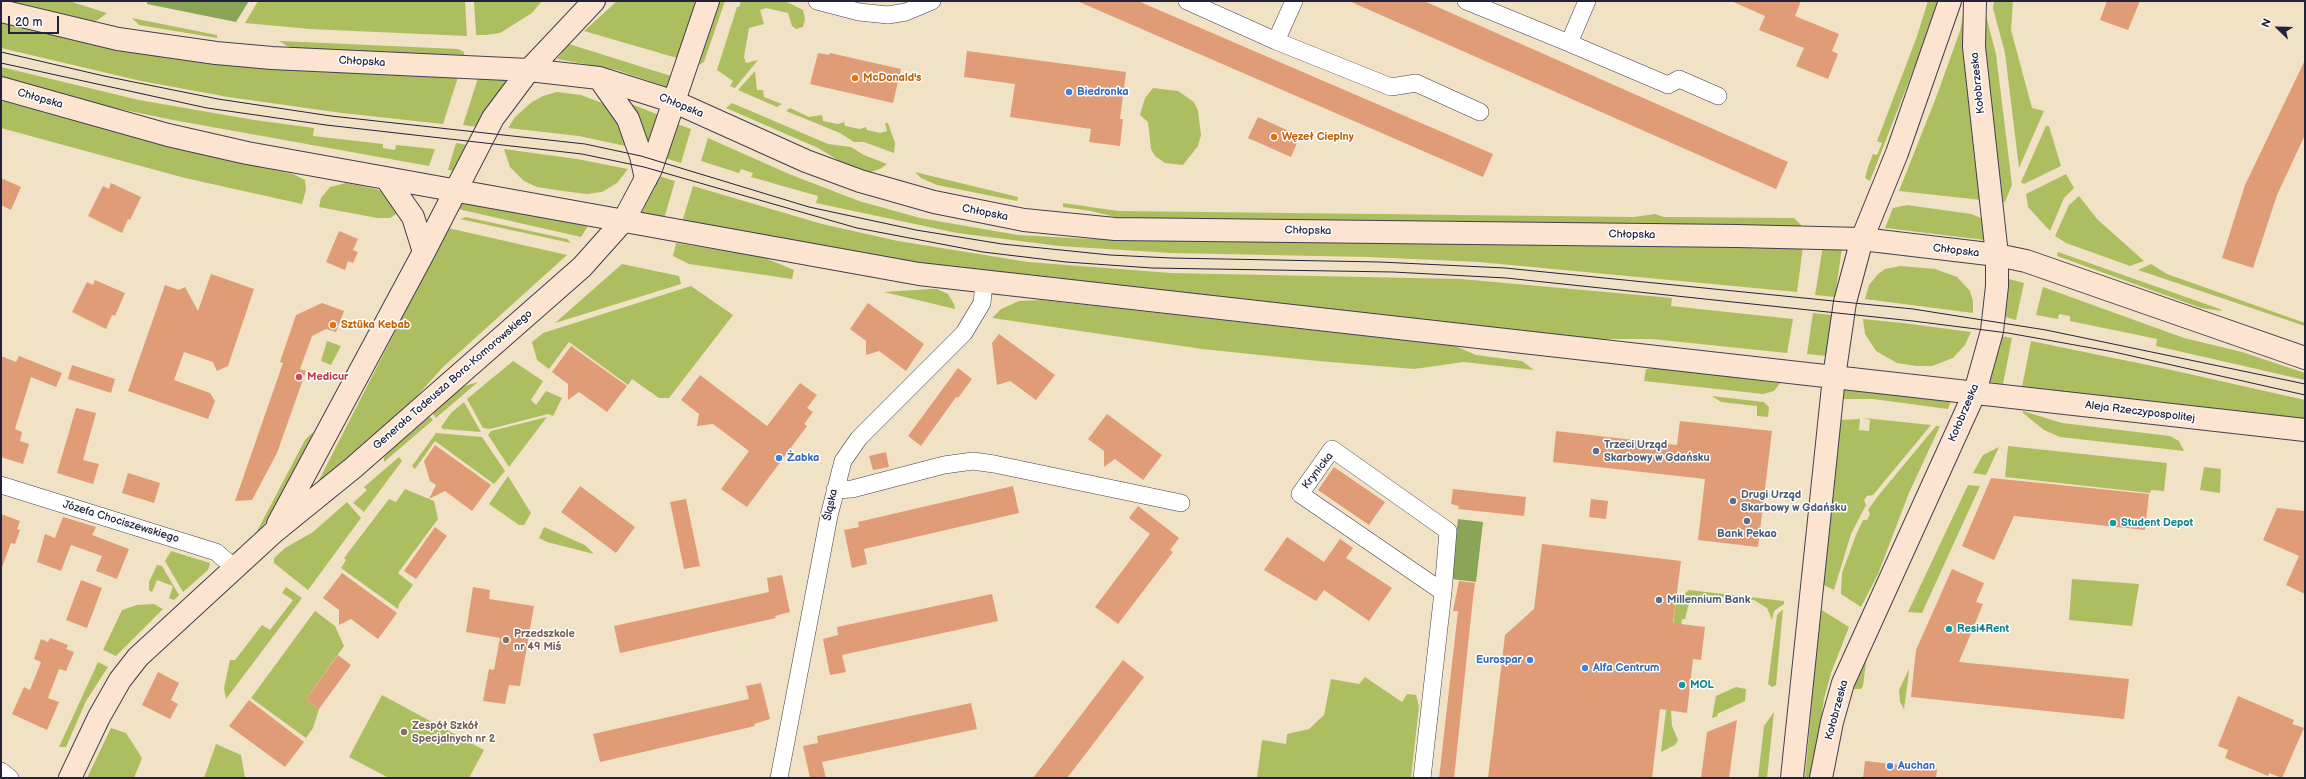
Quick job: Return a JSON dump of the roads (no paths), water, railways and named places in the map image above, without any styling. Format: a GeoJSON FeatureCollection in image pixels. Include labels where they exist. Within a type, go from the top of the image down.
{"type":"FeatureCollection","features":[{"type":"Feature","properties":{"kind":"main road","name":"Generała Tadeusza Bora-Komorowskiego"},"geometry":{"type":"LineString","coordinates":[[274,532],[424,252],[493,118],[529,70],[594,1]]}},
{"type":"Feature","properties":{"kind":"main road","name":"Generała Tadeusza Bora-Komorowskiego"},"geometry":{"type":"LineString","coordinates":[[70,778],[99,717],[120,680],[138,657],[236,569],[274,532],[353,468],[582,267],[624,220],[646,179],[708,1]]}},
{"type":"Feature","properties":{"kind":"main road"},"geometry":{"type":"LineString","coordinates":[[1792,778],[1834,377],[1846,302],[1862,239],[1897,153],[1950,1]]}},
{"type":"Feature","properties":{"kind":"main road","name":"Kołobrzeska"},"geometry":{"type":"LineString","coordinates":[[1821,778],[1832,722],[1843,683],[1975,392],[1992,331],[1997,286],[1997,255],[1974,47],[1975,1]]}},
{"type":"Feature","properties":{"kind":"main road","name":"Chłopska"},"geometry":{"type":"LineString","coordinates":[[1,11],[103,36],[216,53],[272,58],[529,70],[599,78],[674,102],[806,161],[860,181],[934,202],[1024,220],[1115,229],[1737,236],[1862,239],[1997,255]]}},
{"type":"Feature","properties":{"kind":"main road"},"geometry":{"type":"LineString","coordinates":[[599,78],[628,119],[641,156],[646,179]]}},
{"type":"Feature","properties":{"kind":"main road","name":"Chłopska"},"geometry":{"type":"LineString","coordinates":[[1,88],[199,143],[455,192],[624,220],[858,264],[984,283],[1975,392]]}},
{"type":"Feature","properties":{"kind":"main road"},"geometry":{"type":"LineString","coordinates":[[386,178],[413,218],[424,252]]}},
{"type":"Feature","properties":{"kind":"main road"},"geometry":{"type":"LineString","coordinates":[[1997,255],[2038,266],[2305,358]]}},
{"type":"Feature","properties":{"kind":"main road","name":"Aleja Rzeczypospolitej"},"geometry":{"type":"LineString","coordinates":[[1975,392],[2305,430]]}},
{"type":"Feature","properties":{"kind":"street"},"geometry":{"type":"LineString","coordinates":[[817,1],[859,12],[888,15],[906,12],[927,5],[932,1]]}},
{"type":"Feature","properties":{"kind":"street"},"geometry":{"type":"LineString","coordinates":[[1187,1],[1276,41],[1392,87],[1416,83],[1480,112]]}},
{"type":"Feature","properties":{"kind":"street"},"geometry":{"type":"LineString","coordinates":[[1276,41],[1294,1]]}},
{"type":"Feature","properties":{"kind":"street"},"geometry":{"type":"LineString","coordinates":[[1466,1],[1668,85],[1679,79],[1718,96]]}},
{"type":"Feature","properties":{"kind":"street"},"geometry":{"type":"LineString","coordinates":[[1569,43],[1587,1]]}},
{"type":"Feature","properties":{"kind":"street","name":"Śląska"},"geometry":{"type":"LineString","coordinates":[[780,778],[835,490],[843,462],[849,450],[876,420],[964,333],[982,303],[984,283]]}},
{"type":"Feature","properties":{"kind":"street","name":"Krynicka"},"geometry":{"type":"LineString","coordinates":[[1422,778],[1443,592],[1448,531],[1332,449],[1300,494],[1443,592]]}},
{"type":"Feature","properties":{"kind":"street"},"geometry":{"type":"LineString","coordinates":[[835,490],[852,489],[944,465],[973,461],[1002,465],[1181,503]]}},
{"type":"Feature","properties":{"kind":"street","name":"Józefa Chociszewskiego"},"geometry":{"type":"LineString","coordinates":[[1,485],[216,552],[236,569]]}},
{"type":"Feature","properties":{"kind":"street"},"geometry":{"type":"LineString","coordinates":[[1,771],[10,778]]}},
{"type":"Feature","properties":{"kind":"tram line"},"geometry":{"type":"LineString","coordinates":[[1,52],[104,76],[218,99],[331,116],[585,144],[641,156],[809,207],[916,230],[1002,244],[1110,255],[1171,258],[1380,262],[1505,268],[1913,309],[2046,330],[2305,384]]}},
{"type":"Feature","properties":{"kind":"tram line"},"geometry":{"type":"LineString","coordinates":[[1,63],[207,108],[326,125],[582,154],[644,167],[857,228],[983,252],[1066,262],[1152,268],[1393,272],[1506,278],[1913,321],[2008,333],[2114,352],[2305,395]]}},
{"type":"Feature","properties":{"kind":"place","name":"McDonald's"},"geometry":{"type":"Point","coordinates":[855,78]}},
{"type":"Feature","properties":{"kind":"place","name":"Biedronka"},"geometry":{"type":"Point","coordinates":[1069,92]}},
{"type":"Feature","properties":{"kind":"place","name":"Węzeł Cieplny"},"geometry":{"type":"Point","coordinates":[1274,137]}},
{"type":"Feature","properties":{"kind":"place","name":"Sztüka Kebab"},"geometry":{"type":"Point","coordinates":[333,325]}},
{"type":"Feature","properties":{"kind":"place","name":"Medicur"},"geometry":{"type":"Point","coordinates":[299,377]}},
{"type":"Feature","properties":{"kind":"place","name":"Trzeci Urząd Skarbowy w Gdańsku"},"geometry":{"type":"Point","coordinates":[1596,451]}},
{"type":"Feature","properties":{"kind":"place","name":"Żabka"},"geometry":{"type":"Point","coordinates":[779,458]}},
{"type":"Feature","properties":{"kind":"place","name":"Drugi Urząd Skarbowy w Gdańsku"},"geometry":{"type":"Point","coordinates":[1733,501]}},
{"type":"Feature","properties":{"kind":"place","name":"Bank Pekao"},"geometry":{"type":"Point","coordinates":[1747,521]}},
{"type":"Feature","properties":{"kind":"place","name":"Student Depot"},"geometry":{"type":"Point","coordinates":[2113,523]}},
{"type":"Feature","properties":{"kind":"place","name":"Millennium Bank"},"geometry":{"type":"Point","coordinates":[1659,600]}},
{"type":"Feature","properties":{"kind":"place","name":"Resi4Rent"},"geometry":{"type":"Point","coordinates":[1949,629]}},
{"type":"Feature","properties":{"kind":"place","name":"Przedszkole nr 49 Miś"},"geometry":{"type":"Point","coordinates":[506,640]}},
{"type":"Feature","properties":{"kind":"place","name":"Eurospar"},"geometry":{"type":"Point","coordinates":[1530,660]}},
{"type":"Feature","properties":{"kind":"place","name":"Alfa Centrum"},"geometry":{"type":"Point","coordinates":[1585,668]}},
{"type":"Feature","properties":{"kind":"place","name":"MOL"},"geometry":{"type":"Point","coordinates":[1682,685]}},
{"type":"Feature","properties":{"kind":"place","name":"Zespół Szkół Specjalnych nr 2"},"geometry":{"type":"Point","coordinates":[404,732]}},
{"type":"Feature","properties":{"kind":"place","name":"Auchan"},"geometry":{"type":"Point","coordinates":[1890,766]}}]}
